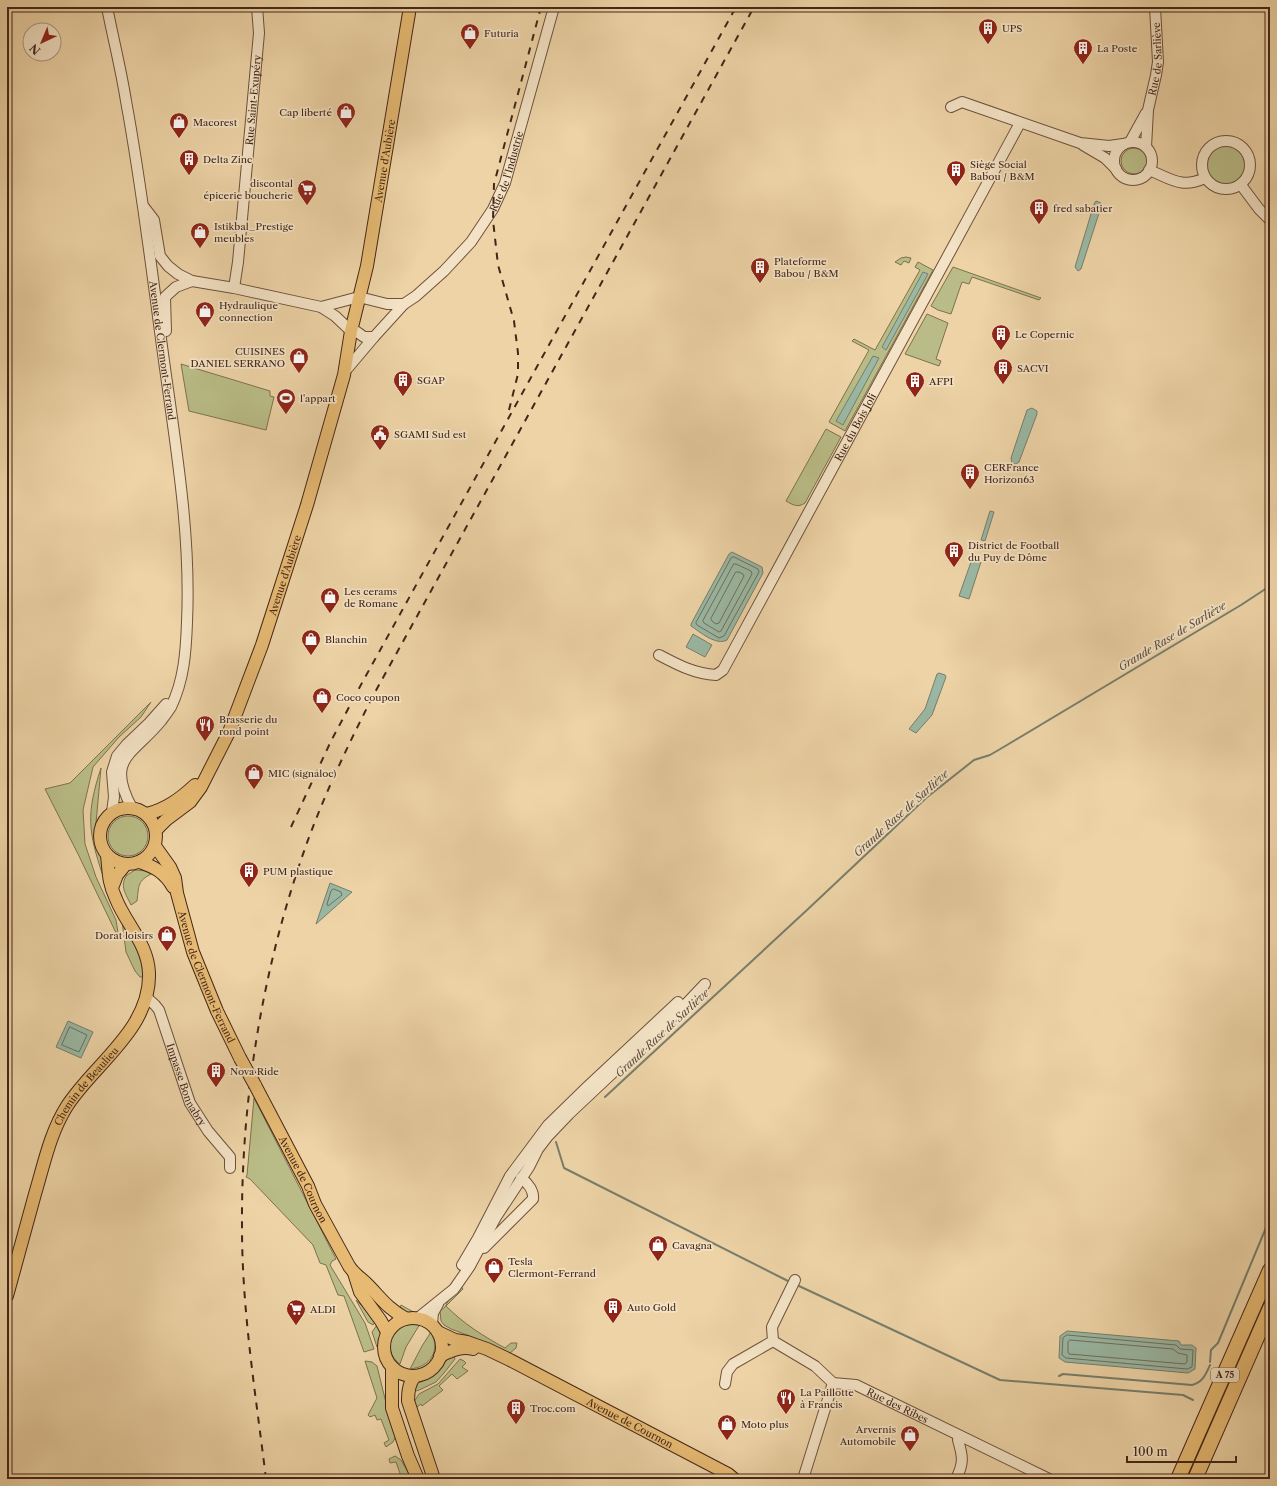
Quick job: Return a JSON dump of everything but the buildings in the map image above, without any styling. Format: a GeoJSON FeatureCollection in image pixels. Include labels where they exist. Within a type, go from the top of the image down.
{"type":"FeatureCollection","features":[{"type":"Feature","properties":{"kind":"highway","name":"A 75"},"geometry":{"type":"LineString","coordinates":[[1178,1479],[1270,1270]]}},
{"type":"Feature","properties":{"kind":"highway","name":"A 75"},"geometry":{"type":"LineString","coordinates":[[1195,1479],[1270,1308]]}},
{"type":"Feature","properties":{"kind":"main road","name":"Avenue d'Aubière"},"geometry":{"type":"LineString","coordinates":[[156,830],[166,820],[190,802],[201,787],[229,732],[262,646],[307,505],[346,372],[362,297],[410,7]]}},
{"type":"Feature","properties":{"kind":"main road","name":"Avenue d'Aubière"},"geometry":{"type":"LineString","coordinates":[[403,56],[414,7]]}},
{"type":"Feature","properties":{"kind":"main road","name":"Avenue d'Aubière"},"geometry":{"type":"LineString","coordinates":[[147,814],[160,811],[184,795],[210,770]]}},
{"type":"Feature","properties":{"kind":"main road"},"geometry":{"type":"LineString","coordinates":[[122,808],[132,808],[147,814],[153,821],[156,830],[155,846],[149,855],[140,862],[126,864],[116,861],[108,855],[102,847],[100,837],[101,827],[105,819],[112,812],[122,808]]}},
{"type":"Feature","properties":{"kind":"main road","name":"Avenue de Clermont-Ferrand"},"geometry":{"type":"LineString","coordinates":[[155,846],[170,867],[175,878],[177,893],[196,958],[217,1011],[255,1086]]}},
{"type":"Feature","properties":{"kind":"main road","name":"Chemin de Beaulieu"},"geometry":{"type":"LineString","coordinates":[[7,1296],[45,1158],[59,1121],[77,1093],[133,1026],[146,998],[149,972],[147,958],[143,945],[116,899],[108,876],[108,855]]}},
{"type":"Feature","properties":{"kind":"main road","name":"Avenue de Clermont-Ferrand"},"geometry":{"type":"LineString","coordinates":[[140,862],[152,866],[162,872],[177,893]]}},
{"type":"Feature","properties":{"kind":"main road"},"geometry":{"type":"LineString","coordinates":[[112,888],[117,875],[126,864]]}},
{"type":"Feature","properties":{"kind":"main road","name":"Avenue de Cournon"},"geometry":{"type":"LineString","coordinates":[[255,1086],[308,1186],[315,1204],[353,1272],[360,1292],[387,1332]]}},
{"type":"Feature","properties":{"kind":"main road","name":"Avenue de Cournon"},"geometry":{"type":"LineString","coordinates":[[353,1272],[368,1285],[385,1305],[405,1318]]}},
{"type":"Feature","properties":{"kind":"main road"},"geometry":{"type":"LineString","coordinates":[[405,1318],[418,1318],[435,1328],[442,1346],[440,1356],[435,1365],[426,1373],[415,1376],[402,1374],[392,1367],[387,1361],[384,1352],[384,1342],[387,1332],[392,1326],[405,1318]]}},
{"type":"Feature","properties":{"kind":"main road","name":"Avenue de Cournon"},"geometry":{"type":"LineString","coordinates":[[435,1328],[455,1340],[487,1349],[510,1360],[728,1474],[734,1479]]}},
{"type":"Feature","properties":{"kind":"main road","name":"Avenue de Cournon"},"geometry":{"type":"LineString","coordinates":[[440,1356],[455,1350],[467,1348],[486,1352],[726,1479]]}},
{"type":"Feature","properties":{"kind":"main road"},"geometry":{"type":"LineString","coordinates":[[392,1367],[392,1408],[408,1456],[418,1479]]}},
{"type":"Feature","properties":{"kind":"main road"},"geometry":{"type":"LineString","coordinates":[[415,1376],[408,1390],[408,1401],[434,1479]]}},
{"type":"Feature","properties":{"kind":"street","name":"Avenue de Clermont-Ferrand"},"geometry":{"type":"LineString","coordinates":[[107,7],[126,99],[143,205],[184,514],[187,572],[186,648],[180,683],[170,708],[154,729],[129,754],[123,763],[121,779],[122,787],[132,808]]}},
{"type":"Feature","properties":{"kind":"street","name":"Rue Saint-Exupéry"},"geometry":{"type":"LineString","coordinates":[[234,288],[238,262],[259,33],[257,7]]}},
{"type":"Feature","properties":{"kind":"street","name":"Avenue d'Aubière"},"geometry":{"type":"LineString","coordinates":[[403,56],[404,7]]}},
{"type":"Feature","properties":{"kind":"street","name":"Rue de l'Industrie"},"geometry":{"type":"LineString","coordinates":[[346,372],[374,337],[404,304],[416,296],[458,257],[482,226],[499,197],[505,183],[554,7]]}},
{"type":"Feature","properties":{"kind":"street","name":"Rue de Sarliève"},"geometry":{"type":"LineString","coordinates":[[1148,110],[1158,62],[1155,7]]}},
{"type":"Feature","properties":{"kind":"street"},"geometry":{"type":"LineString","coordinates":[[951,107],[962,102],[1080,143],[1105,158],[1122,176],[1131,180],[1142,178],[1152,164],[1152,158],[1146,147],[1148,110]]}},
{"type":"Feature","properties":{"kind":"street"},"geometry":{"type":"LineString","coordinates":[[1116,169],[1114,164],[1116,152],[1127,143],[1148,110]]}},
{"type":"Feature","properties":{"kind":"street","name":"Rue du Bois Joli"},"geometry":{"type":"LineString","coordinates":[[660,655],[685,669],[699,674],[716,675],[723,670],[1020,122]]}},
{"type":"Feature","properties":{"kind":"street"},"geometry":{"type":"LineString","coordinates":[[1230,141],[1238,144],[1249,156],[1250,172],[1241,185],[1234,189],[1226,190],[1218,188],[1205,178],[1202,171],[1202,163],[1208,149],[1214,145],[1230,141]]}},
{"type":"Feature","properties":{"kind":"street"},"geometry":{"type":"LineString","coordinates":[[1080,143],[1109,146],[1136,142],[1146,147]]}},
{"type":"Feature","properties":{"kind":"street"},"geometry":{"type":"LineString","coordinates":[[1149,170],[1177,183],[1195,183],[1205,178]]}},
{"type":"Feature","properties":{"kind":"street"},"geometry":{"type":"LineString","coordinates":[[1241,185],[1259,209],[1270,220]]}},
{"type":"Feature","properties":{"kind":"street"},"geometry":{"type":"LineString","coordinates":[[143,205],[154,220],[160,256],[168,266],[178,274],[192,281],[234,288],[321,307],[335,316],[354,332],[364,337],[374,337]]}},
{"type":"Feature","properties":{"kind":"street"},"geometry":{"type":"LineString","coordinates":[[166,379],[165,297],[176,287],[192,281]]}},
{"type":"Feature","properties":{"kind":"street"},"geometry":{"type":"LineString","coordinates":[[321,307],[362,297],[387,304],[404,304]]}},
{"type":"Feature","properties":{"kind":"street","name":"Avenue de Clermont-Ferrand"},"geometry":{"type":"LineString","coordinates":[[112,812],[114,797],[112,772],[117,756],[174,696]]}},
{"type":"Feature","properties":{"kind":"street"},"geometry":{"type":"LineString","coordinates":[[418,1318],[441,1299],[454,1289],[478,1253],[496,1217],[523,1176],[538,1149],[548,1136],[569,1114],[697,994],[705,984],[686,994],[548,1125],[510,1176],[478,1238],[445,1292],[441,1299],[433,1313],[435,1328]]}},
{"type":"Feature","properties":{"kind":"street","name":"Impasse Bonnabry"},"geometry":{"type":"LineString","coordinates":[[146,998],[159,1010],[190,1103],[208,1130],[230,1157],[230,1168]]}},
{"type":"Feature","properties":{"kind":"street"},"geometry":{"type":"LineString","coordinates":[[478,1253],[483,1250],[533,1200],[534,1195],[523,1176]]}},
{"type":"Feature","properties":{"kind":"street"},"geometry":{"type":"LineString","coordinates":[[773,1341],[772,1327],[795,1280]]}},
{"type":"Feature","properties":{"kind":"street"},"geometry":{"type":"LineString","coordinates":[[773,1341],[815,1366],[833,1383],[803,1479]]}},
{"type":"Feature","properties":{"kind":"street"},"geometry":{"type":"LineString","coordinates":[[725,1384],[727,1372],[733,1364],[773,1341]]}},
{"type":"Feature","properties":{"kind":"street","name":"Rue des Ribes"},"geometry":{"type":"LineString","coordinates":[[833,1383],[856,1385],[1048,1479]]}},
{"type":"Feature","properties":{"kind":"street"},"geometry":{"type":"LineString","coordinates":[[956,1479],[963,1459],[958,1440],[960,1436]]}},
{"type":"Feature","properties":{"kind":"green space"},"geometry":{"type":"Polygon","coordinates":[[[1222,146],[1230,146],[1237,149],[1243,155],[1246,166],[1243,177],[1237,183],[1230,186],[1222,186],[1215,183],[1209,177],[1206,170],[1206,162],[1209,155],[1215,149],[1222,146]]]}},
{"type":"Feature","properties":{"kind":"green space"},"geometry":{"type":"Polygon","coordinates":[[[1134,148],[1143,152],[1147,161],[1143,170],[1134,174],[1125,170],[1121,161],[1125,152],[1134,148]]]}},
{"type":"Feature","properties":{"kind":"green space"},"geometry":{"type":"Polygon","coordinates":[[[901,258],[911,258],[909,263],[904,261],[901,265],[895,262],[901,258]]]}},
{"type":"Feature","properties":{"kind":"green space"},"geometry":{"type":"Polygon","coordinates":[[[918,262],[933,270],[845,431],[829,422],[869,350],[852,341],[854,339],[875,350],[920,270],[915,267],[918,262]]]}},
{"type":"Feature","properties":{"kind":"green space"},"geometry":{"type":"Polygon","coordinates":[[[953,267],[1041,298],[1039,300],[972,277],[969,284],[962,282],[951,314],[938,310],[931,306],[953,267]]]}},
{"type":"Feature","properties":{"kind":"green space"},"geometry":{"type":"Polygon","coordinates":[[[927,314],[948,323],[936,359],[941,361],[939,366],[905,354],[927,314]]]}},
{"type":"Feature","properties":{"kind":"green space"},"geometry":{"type":"Polygon","coordinates":[[[181,364],[270,391],[270,396],[274,397],[266,430],[189,411],[181,364]]]}},
{"type":"Feature","properties":{"kind":"green space"},"geometry":{"type":"Polygon","coordinates":[[[826,429],[841,437],[805,503],[798,506],[791,504],[786,501],[826,429]]]}},
{"type":"Feature","properties":{"kind":"green space"},"geometry":{"type":"Polygon","coordinates":[[[151,702],[141,717],[119,737],[93,767],[83,810],[85,844],[96,877],[116,920],[119,939],[45,789],[70,783],[151,702]]]}},
{"type":"Feature","properties":{"kind":"green space"},"geometry":{"type":"Polygon","coordinates":[[[101,768],[96,823],[99,848],[103,853],[103,876],[94,847],[91,822],[93,798],[101,768]]]}},
{"type":"Feature","properties":{"kind":"green space"},"geometry":{"type":"Polygon","coordinates":[[[132,816],[139,819],[145,825],[148,836],[147,844],[139,853],[132,856],[124,856],[117,853],[109,844],[108,832],[111,825],[120,817],[132,816]]]}},
{"type":"Feature","properties":{"kind":"green space"},"geometry":{"type":"Polygon","coordinates":[[[135,870],[153,873],[141,881],[137,901],[131,905],[125,894],[123,886],[127,875],[135,870]]]}},
{"type":"Feature","properties":{"kind":"green space"},"geometry":{"type":"Polygon","coordinates":[[[122,921],[140,952],[144,977],[140,977],[135,971],[126,952],[122,921]]]}},
{"type":"Feature","properties":{"kind":"green space"},"geometry":{"type":"Polygon","coordinates":[[[254,1098],[336,1259],[332,1261],[330,1265],[365,1323],[374,1349],[364,1352],[344,1296],[338,1295],[326,1265],[320,1263],[313,1245],[250,1179],[246,1177],[254,1098]]]}},
{"type":"Feature","properties":{"kind":"green space"},"geometry":{"type":"Polygon","coordinates":[[[461,1286],[463,1289],[446,1306],[474,1329],[505,1348],[511,1343],[517,1343],[516,1348],[509,1354],[475,1338],[451,1329],[444,1325],[441,1321],[440,1311],[445,1307],[450,1297],[461,1286]]]}},
{"type":"Feature","properties":{"kind":"green space"},"geometry":{"type":"Polygon","coordinates":[[[356,1300],[376,1320],[373,1325],[368,1322],[356,1300]]]}},
{"type":"Feature","properties":{"kind":"green space"},"geometry":{"type":"Polygon","coordinates":[[[401,1305],[417,1314],[410,1314],[401,1311],[399,1309],[401,1305]]]}},
{"type":"Feature","properties":{"kind":"green space"},"geometry":{"type":"Polygon","coordinates":[[[404,1324],[420,1324],[406,1347],[400,1364],[393,1357],[391,1352],[391,1337],[393,1332],[399,1327],[404,1324]]]}},
{"type":"Feature","properties":{"kind":"green space"},"geometry":{"type":"Polygon","coordinates":[[[377,1325],[381,1330],[381,1335],[379,1345],[377,1347],[372,1332],[377,1325]]]}},
{"type":"Feature","properties":{"kind":"green space"},"geometry":{"type":"Polygon","coordinates":[[[431,1332],[435,1346],[432,1357],[423,1365],[410,1369],[422,1346],[431,1332]]]}},
{"type":"Feature","properties":{"kind":"green space"},"geometry":{"type":"Polygon","coordinates":[[[453,1353],[455,1359],[436,1382],[417,1391],[413,1388],[420,1380],[433,1373],[446,1358],[453,1353]]]}},
{"type":"Feature","properties":{"kind":"green space"},"geometry":{"type":"Polygon","coordinates":[[[460,1359],[466,1363],[462,1367],[468,1371],[457,1379],[452,1374],[439,1386],[443,1390],[422,1406],[421,1404],[416,1408],[414,1402],[419,1394],[438,1384],[460,1359]]]}},
{"type":"Feature","properties":{"kind":"green space"},"geometry":{"type":"Polygon","coordinates":[[[365,1361],[372,1362],[377,1366],[396,1436],[393,1442],[386,1447],[384,1443],[389,1440],[381,1419],[377,1420],[375,1415],[370,1417],[368,1415],[377,1398],[365,1361]]]}},
{"type":"Feature","properties":{"kind":"green space"},"geometry":{"type":"Polygon","coordinates":[[[395,1456],[401,1460],[412,1479],[402,1479],[396,1462],[390,1463],[389,1459],[395,1456]]]}},
{"type":"Feature","properties":{"kind":"water"},"geometry":{"type":"Polygon","coordinates":[[[1096,201],[1101,203],[1101,207],[1081,269],[1078,271],[1075,267],[1096,201]]]}},
{"type":"Feature","properties":{"kind":"water"},"geometry":{"type":"Polygon","coordinates":[[[923,272],[928,274],[886,350],[882,347],[923,272]]]}},
{"type":"Feature","properties":{"kind":"water"},"geometry":{"type":"Polygon","coordinates":[[[873,356],[879,358],[843,425],[836,421],[873,356]]]}},
{"type":"Feature","properties":{"kind":"water"},"geometry":{"type":"Polygon","coordinates":[[[1032,408],[1037,411],[1037,414],[1019,462],[1012,464],[1011,458],[1027,410],[1032,408]]]}},
{"type":"Feature","properties":{"kind":"water"},"geometry":{"type":"Polygon","coordinates":[[[990,511],[994,512],[985,541],[981,540],[990,511]]]}},
{"type":"Feature","properties":{"kind":"water"},"geometry":{"type":"Polygon","coordinates":[[[732,552],[762,567],[763,573],[727,640],[718,641],[703,635],[691,626],[691,624],[729,554],[732,552]]]}},
{"type":"Feature","properties":{"kind":"water"},"geometry":{"type":"Polygon","coordinates":[[[972,559],[981,562],[969,599],[959,596],[972,559]]]}},
{"type":"Feature","properties":{"kind":"water"},"geometry":{"type":"Polygon","coordinates":[[[693,634],[712,645],[705,657],[686,647],[693,634]]]}},
{"type":"Feature","properties":{"kind":"water"},"geometry":{"type":"Polygon","coordinates":[[[939,673],[945,675],[946,677],[932,715],[916,733],[909,729],[925,709],[937,674],[939,673]]]}},
{"type":"Feature","properties":{"kind":"water"},"geometry":{"type":"Polygon","coordinates":[[[330,883],[352,892],[316,924],[330,883]]]}},
{"type":"Feature","properties":{"kind":"water"},"geometry":{"type":"Polygon","coordinates":[[[68,1021],[93,1032],[81,1058],[56,1047],[68,1021]]]}},
{"type":"Feature","properties":{"kind":"water"},"geometry":{"type":"Polygon","coordinates":[[[1067,1331],[1179,1341],[1181,1345],[1192,1345],[1196,1348],[1195,1369],[1188,1373],[1065,1362],[1059,1358],[1060,1336],[1067,1331]]]}},
{"type":"Feature","properties":{"kind":"waterway","name":"Grande Rase de Sarliève"},"geometry":{"type":"LineString","coordinates":[[605,1097],[926,798],[974,760],[990,755],[1241,605],[1270,586]]}},
{"type":"Feature","properties":{"kind":"waterway"},"geometry":{"type":"LineString","coordinates":[[556,1142],[564,1168],[788,1281]]}},
{"type":"Feature","properties":{"kind":"waterway"},"geometry":{"type":"LineString","coordinates":[[1210,1362],[1211,1350],[1218,1343],[1270,1218]]}},
{"type":"Feature","properties":{"kind":"waterway"},"geometry":{"type":"LineString","coordinates":[[799,1286],[1000,1380],[1183,1395],[1193,1400]]}},
{"type":"Feature","properties":{"kind":"waterway"},"geometry":{"type":"LineString","coordinates":[[1059,1376],[1063,1374],[1192,1385],[1201,1380],[1210,1365]]}},
{"type":"Feature","properties":{"kind":"railway"},"geometry":{"type":"LineString","coordinates":[[509,410],[518,374],[518,353],[514,321],[498,265],[493,220],[494,184],[541,7]]}},
{"type":"Feature","properties":{"kind":"railway"},"geometry":{"type":"LineString","coordinates":[[291,827],[331,741],[363,681],[736,7]]}},
{"type":"Feature","properties":{"kind":"railway"},"geometry":{"type":"LineString","coordinates":[[266,1479],[250,1354],[244,1291],[242,1228],[245,1134],[256,1040],[265,994],[275,948],[302,857],[317,815],[335,774],[374,694],[754,7]]}},
{"type":"Feature","properties":{"kind":"place","name":"UPS"},"geometry":{"type":"Point","coordinates":[988,45]}},
{"type":"Feature","properties":{"kind":"place","name":"Futuria"},"geometry":{"type":"Point","coordinates":[470,50]}},
{"type":"Feature","properties":{"kind":"place","name":"La Poste"},"geometry":{"type":"Point","coordinates":[1083,65]}},
{"type":"Feature","properties":{"kind":"place","name":"Cap liberté"},"geometry":{"type":"Point","coordinates":[346,129]}},
{"type":"Feature","properties":{"kind":"place","name":"Macorest"},"geometry":{"type":"Point","coordinates":[179,139]}},
{"type":"Feature","properties":{"kind":"place","name":"Delta Zinc"},"geometry":{"type":"Point","coordinates":[189,176]}},
{"type":"Feature","properties":{"kind":"place","name":"Siège Social Babou / B&M"},"geometry":{"type":"Point","coordinates":[956,187]}},
{"type":"Feature","properties":{"kind":"place","name":"discontal épicerie boucherie"},"geometry":{"type":"Point","coordinates":[307,206]}},
{"type":"Feature","properties":{"kind":"place","name":"fred sabatier"},"geometry":{"type":"Point","coordinates":[1039,225]}},
{"type":"Feature","properties":{"kind":"place","name":"Istikbal_Prestige meubles"},"geometry":{"type":"Point","coordinates":[200,249]}},
{"type":"Feature","properties":{"kind":"place","name":"Plateforme Babou / B&M"},"geometry":{"type":"Point","coordinates":[760,284]}},
{"type":"Feature","properties":{"kind":"place","name":"Hydraulique connection"},"geometry":{"type":"Point","coordinates":[205,328]}},
{"type":"Feature","properties":{"kind":"place","name":"Le Copernic"},"geometry":{"type":"Point","coordinates":[1001,351]}},
{"type":"Feature","properties":{"kind":"place","name":"CUISINES DANIEL SERRANO"},"geometry":{"type":"Point","coordinates":[299,374]}},
{"type":"Feature","properties":{"kind":"place","name":"SACVI"},"geometry":{"type":"Point","coordinates":[1003,385]}},
{"type":"Feature","properties":{"kind":"place","name":"SGAP"},"geometry":{"type":"Point","coordinates":[403,397]}},
{"type":"Feature","properties":{"kind":"place","name":"AFPI"},"geometry":{"type":"Point","coordinates":[915,398]}},
{"type":"Feature","properties":{"kind":"place","name":"l'appart"},"geometry":{"type":"Point","coordinates":[286,415]}},
{"type":"Feature","properties":{"kind":"place","name":"SGAMI Sud est"},"geometry":{"type":"Point","coordinates":[380,451]}},
{"type":"Feature","properties":{"kind":"place","name":"CERFrance Horizon63"},"geometry":{"type":"Point","coordinates":[970,490]}},
{"type":"Feature","properties":{"kind":"place","name":"District de Football du Puy de Dôme"},"geometry":{"type":"Point","coordinates":[954,568]}},
{"type":"Feature","properties":{"kind":"place","name":"Les cerams de Romane"},"geometry":{"type":"Point","coordinates":[330,614]}},
{"type":"Feature","properties":{"kind":"place","name":"Blanchin"},"geometry":{"type":"Point","coordinates":[311,656]}},
{"type":"Feature","properties":{"kind":"place","name":"Coco coupon"},"geometry":{"type":"Point","coordinates":[322,714]}},
{"type":"Feature","properties":{"kind":"place","name":"Brasserie du rond point"},"geometry":{"type":"Point","coordinates":[205,742]}},
{"type":"Feature","properties":{"kind":"place","name":"MIC (signaloc)"},"geometry":{"type":"Point","coordinates":[254,790]}},
{"type":"Feature","properties":{"kind":"place","name":"PUM plastique"},"geometry":{"type":"Point","coordinates":[249,888]}},
{"type":"Feature","properties":{"kind":"place","name":"Dorat loisirs"},"geometry":{"type":"Point","coordinates":[167,952]}},
{"type":"Feature","properties":{"kind":"place","name":"Nova Ride"},"geometry":{"type":"Point","coordinates":[216,1088]}},
{"type":"Feature","properties":{"kind":"place","name":"Cavagna"},"geometry":{"type":"Point","coordinates":[658,1262]}},
{"type":"Feature","properties":{"kind":"place","name":"Tesla Clermont-Ferrand"},"geometry":{"type":"Point","coordinates":[494,1284]}},
{"type":"Feature","properties":{"kind":"place","name":"Auto Gold"},"geometry":{"type":"Point","coordinates":[613,1324]}},
{"type":"Feature","properties":{"kind":"place","name":"ALDI"},"geometry":{"type":"Point","coordinates":[296,1326]}},
{"type":"Feature","properties":{"kind":"place","name":"La Paillotte à Francis"},"geometry":{"type":"Point","coordinates":[786,1415]}},
{"type":"Feature","properties":{"kind":"place","name":"Troc.com"},"geometry":{"type":"Point","coordinates":[516,1425]}},
{"type":"Feature","properties":{"kind":"place","name":"Moto plus"},"geometry":{"type":"Point","coordinates":[727,1441]}},
{"type":"Feature","properties":{"kind":"place","name":"Arvernis Automobile"},"geometry":{"type":"Point","coordinates":[910,1452]}}]}
